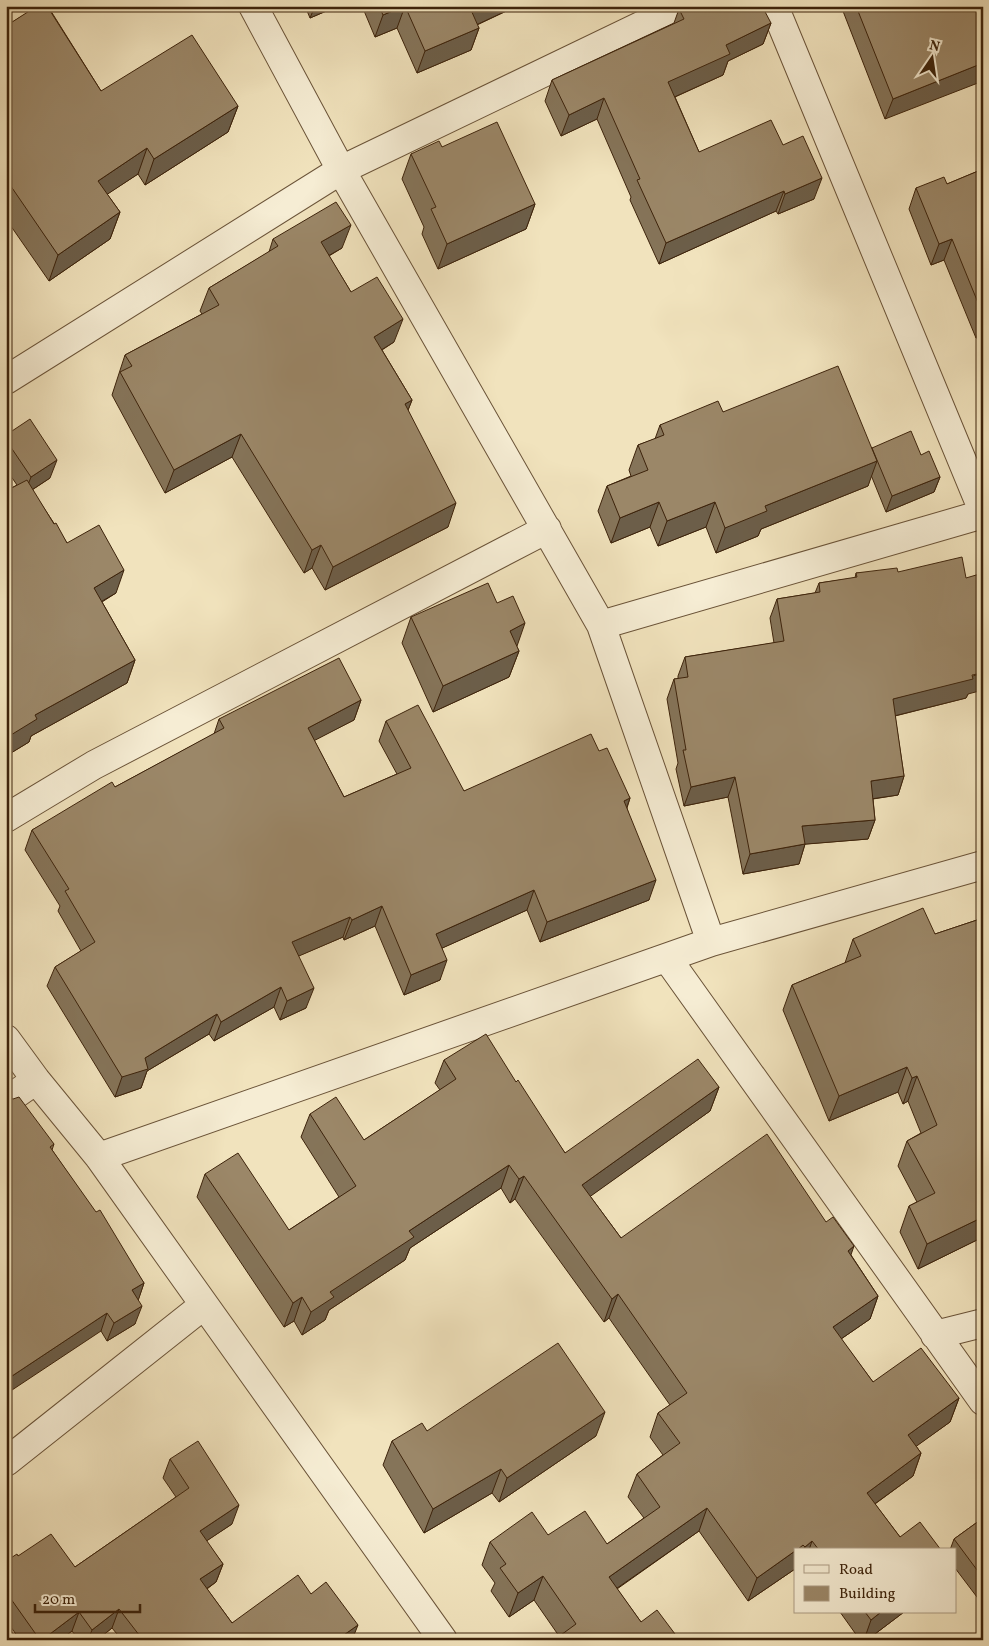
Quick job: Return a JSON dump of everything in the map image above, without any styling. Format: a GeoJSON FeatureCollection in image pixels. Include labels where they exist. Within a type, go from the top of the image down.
{"type":"FeatureCollection","features":[{"type":"Feature","properties":{"kind":"street"},"geometry":{"type":"LineString","coordinates":[[253,6],[342,170],[601,625],[711,942]]}},
{"type":"Feature","properties":{"kind":"street"},"geometry":{"type":"LineString","coordinates":[[6,380],[342,170],[682,6]]}},
{"type":"Feature","properties":{"kind":"street"},"geometry":{"type":"LineString","coordinates":[[601,625],[983,512],[774,6]]}},
{"type":"Feature","properties":{"kind":"street"},"geometry":{"type":"LineString","coordinates":[[6,818],[94,765],[547,528]]}},
{"type":"Feature","properties":{"kind":"street"},"geometry":{"type":"LineString","coordinates":[[100,1157],[711,942],[983,865]]}},
{"type":"Feature","properties":{"kind":"street"},"geometry":{"type":"LineString","coordinates":[[666,958],[983,1401]]}},
{"type":"Feature","properties":{"kind":"street"},"geometry":{"type":"LineString","coordinates":[[6,1039],[36,1080],[100,1157],[443,1640]]}},
{"type":"Feature","properties":{"kind":"street"},"geometry":{"type":"LineString","coordinates":[[6,1101],[36,1080]]}},
{"type":"Feature","properties":{"kind":"street"},"geometry":{"type":"LineString","coordinates":[[6,1462],[204,1305]]}},
{"type":"Feature","properties":{"kind":"street"},"geometry":{"type":"LineString","coordinates":[[935,1336],[983,1322]]}},
{"type":"Feature","properties":{"kind":"building"},"geometry":{"type":"Polygon","coordinates":[[[37,6],[47,6],[101,91],[192,35],[238,106],[154,159],[147,148],[98,181],[120,212],[58,255],[6,179],[6,26],[37,6]]]}},
{"type":"Feature","properties":{"kind":"building"},"geometry":{"type":"Polygon","coordinates":[[[379,6],[404,6],[383,15],[379,6]]]}},
{"type":"Feature","properties":{"kind":"building"},"geometry":{"type":"Polygon","coordinates":[[[405,6],[478,6],[471,10],[479,28],[425,51],[405,6]]]}},
{"type":"Feature","properties":{"kind":"building"},"geometry":{"type":"Polygon","coordinates":[[[684,6],[762,6],[771,23],[726,45],[730,54],[668,82],[699,152],[771,120],[783,145],[803,136],[822,178],[785,194],[784,191],[666,243],[637,180],[640,179],[604,98],[569,115],[552,80],[684,19],[679,9],[684,6]]]}},
{"type":"Feature","properties":{"kind":"building"},"geometry":{"type":"Polygon","coordinates":[[[856,6],[983,6],[983,63],[893,99],[856,6]]]}},
{"type":"Feature","properties":{"kind":"building"},"geometry":{"type":"Polygon","coordinates":[[[497,122],[535,204],[447,244],[431,209],[436,207],[411,154],[439,141],[442,147],[497,122]]]}},
{"type":"Feature","properties":{"kind":"building"},"geometry":{"type":"Polygon","coordinates":[[[983,169],[983,315],[952,239],[939,244],[916,188],[944,177],[947,184],[983,169]]]}},
{"type":"Feature","properties":{"kind":"building"},"geometry":{"type":"Polygon","coordinates":[[[336,202],[351,225],[321,242],[351,292],[377,277],[403,319],[374,337],[412,400],[405,404],[456,503],[333,567],[321,545],[312,550],[241,434],[174,470],[120,372],[132,366],[125,355],[219,305],[209,288],[278,246],[273,239],[336,202]]]}},
{"type":"Feature","properties":{"kind":"building"},"geometry":{"type":"Polygon","coordinates":[[[838,366],[877,461],[765,506],[767,511],[725,528],[715,502],[667,521],[659,502],[620,518],[607,486],[648,470],[638,445],[664,435],[660,425],[718,401],[723,412],[838,366]]]}},
{"type":"Feature","properties":{"kind":"building"},"geometry":{"type":"Polygon","coordinates":[[[30,419],[57,460],[31,477],[6,440],[6,435],[30,419]]]}},
{"type":"Feature","properties":{"kind":"building"},"geometry":{"type":"Polygon","coordinates":[[[911,431],[921,455],[929,451],[940,477],[892,496],[872,448],[911,431]]]}},
{"type":"Feature","properties":{"kind":"building"},"geometry":{"type":"Polygon","coordinates":[[[27,480],[67,543],[99,525],[124,570],[94,588],[135,660],[35,715],[37,719],[6,738],[6,491],[27,480]]]}},
{"type":"Feature","properties":{"kind":"building"},"geometry":{"type":"Polygon","coordinates":[[[962,557],[966,578],[983,573],[983,673],[972,675],[973,679],[893,699],[904,776],[871,781],[875,820],[802,826],[805,844],[750,854],[735,777],[691,787],[683,750],[686,750],[674,679],[688,677],[685,657],[784,641],[777,599],[820,592],[819,583],[857,577],[856,573],[897,568],[898,572],[962,557]]]}},
{"type":"Feature","properties":{"kind":"building"},"geometry":{"type":"Polygon","coordinates":[[[488,583],[497,603],[513,596],[525,623],[510,631],[519,651],[443,686],[411,617],[488,583]]]}},
{"type":"Feature","properties":{"kind":"building"},"geometry":{"type":"Polygon","coordinates":[[[339,658],[361,700],[308,728],[344,797],[411,768],[386,721],[418,705],[464,791],[591,734],[599,751],[607,748],[630,798],[624,801],[656,880],[547,922],[534,890],[436,934],[447,960],[411,975],[382,906],[352,920],[350,917],[292,942],[314,988],[287,1001],[281,987],[221,1022],[217,1014],[145,1058],[148,1069],[122,1077],[55,967],[95,942],[65,891],[69,889],[32,830],[112,782],[115,787],[224,728],[219,719],[339,658]]]}},
{"type":"Feature","properties":{"kind":"building"},"geometry":{"type":"Polygon","coordinates":[[[923,908],[935,934],[983,918],[983,1217],[927,1244],[909,1206],[935,1193],[907,1141],[937,1125],[917,1076],[912,1078],[907,1067],[839,1096],[792,985],[861,956],[853,939],[923,908]]]}},
{"type":"Feature","properties":{"kind":"building"},"geometry":{"type":"Polygon","coordinates":[[[486,1034],[516,1082],[518,1080],[565,1153],[698,1059],[719,1087],[582,1185],[621,1238],[767,1134],[826,1222],[833,1217],[854,1246],[848,1251],[878,1296],[833,1327],[873,1382],[921,1348],[959,1398],[908,1435],[921,1453],[867,1493],[900,1537],[920,1522],[940,1548],[817,1548],[812,1541],[805,1547],[803,1545],[799,1548],[794,1548],[794,1552],[757,1578],[707,1508],[609,1577],[641,1622],[657,1610],[675,1634],[667,1640],[554,1640],[576,1624],[543,1576],[518,1593],[500,1568],[506,1564],[490,1542],[532,1512],[548,1535],[585,1511],[607,1544],[660,1507],[637,1474],[680,1443],[658,1413],[687,1393],[618,1294],[612,1299],[524,1176],[519,1179],[509,1165],[409,1231],[414,1237],[330,1292],[334,1297],[311,1312],[302,1297],[293,1303],[205,1174],[238,1153],[289,1230],[356,1186],[310,1114],[336,1097],[364,1140],[456,1079],[444,1060],[486,1034]]]}},
{"type":"Feature","properties":{"kind":"building"},"geometry":{"type":"Polygon","coordinates":[[[6,1097],[13,1099],[19,1097],[54,1144],[50,1147],[96,1212],[100,1210],[144,1283],[132,1290],[142,1306],[114,1323],[107,1313],[6,1380],[6,1097]]]}},
{"type":"Feature","properties":{"kind":"building"},"geometry":{"type":"Polygon","coordinates":[[[558,1343],[605,1412],[507,1478],[501,1469],[433,1509],[392,1441],[422,1423],[427,1431],[558,1343]]]}},
{"type":"Feature","properties":{"kind":"building"},"geometry":{"type":"Polygon","coordinates":[[[198,1441],[239,1505],[200,1531],[223,1564],[200,1579],[232,1623],[298,1575],[311,1594],[326,1582],[358,1625],[341,1637],[343,1640],[143,1640],[119,1609],[92,1630],[79,1612],[40,1640],[6,1592],[6,1561],[17,1554],[18,1556],[51,1534],[75,1567],[189,1488],[170,1459],[198,1441]]]}},
{"type":"Feature","properties":{"kind":"building"},"geometry":{"type":"Polygon","coordinates":[[[983,1518],[983,1578],[954,1539],[983,1518]]]}},
{"type":"Feature","properties":{"kind":"building"},"geometry":{"type":"Polygon","coordinates":[[[866,1614],[878,1614],[871,1620],[866,1614]]]}}]}
